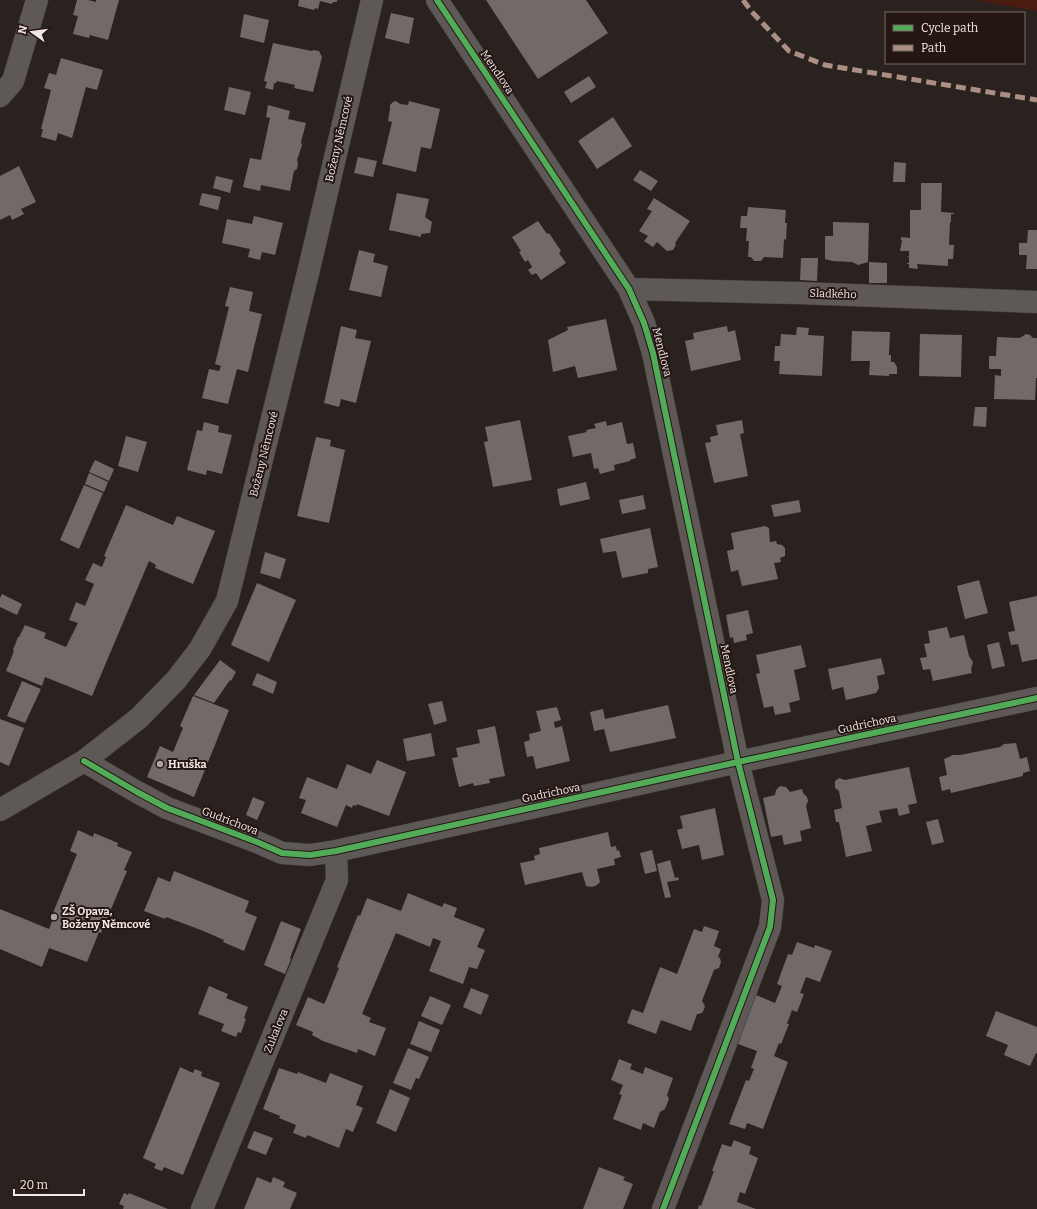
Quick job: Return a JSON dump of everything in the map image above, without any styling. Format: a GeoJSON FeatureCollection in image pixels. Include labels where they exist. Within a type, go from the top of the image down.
{"type":"FeatureCollection","features":[{"type":"Feature","properties":{"kind":"street"},"geometry":{"type":"LineString","coordinates":[[0,96],[13,81],[37,0]]}},
{"type":"Feature","properties":{"kind":"street","name":"Boženy Němcové"},"geometry":{"type":"LineString","coordinates":[[0,810],[84,761],[139,718],[176,680],[200,649],[227,601],[309,269],[372,0]]}},
{"type":"Feature","properties":{"kind":"street","name":"Mendlova"},"geometry":{"type":"LineString","coordinates":[[437,0],[629,289],[644,323],[653,353],[738,762],[773,900],[770,927],[663,1209]]}},
{"type":"Feature","properties":{"kind":"street","name":"Sladkého"},"geometry":{"type":"LineString","coordinates":[[629,289],[798,293],[1037,302]]}},
{"type":"Feature","properties":{"kind":"street","name":"Gudrichova"},"geometry":{"type":"LineString","coordinates":[[84,761],[167,808],[282,853],[310,856],[1037,698]]}},
{"type":"Feature","properties":{"kind":"street","name":"Zukalova"},"geometry":{"type":"LineString","coordinates":[[202,1209],[338,880],[336,851]]}},
{"type":"Feature","properties":{"kind":"shaded area"},"geometry":{"type":"Polygon","coordinates":[[[973,0],[1037,0],[1037,11],[973,0]]]}},
{"type":"Feature","properties":{"kind":"building"},"geometry":{"type":"Polygon","coordinates":[[[77,0],[96,2],[96,0],[119,0],[108,40],[90,35],[89,38],[73,34],[78,16],[73,15],[77,0]]]}},
{"type":"Feature","properties":{"kind":"building"},"geometry":{"type":"Polygon","coordinates":[[[299,0],[337,0],[337,2],[333,2],[332,4],[320,1],[318,9],[315,8],[314,10],[298,6],[299,0]]]}},
{"type":"Feature","properties":{"kind":"building"},"geometry":{"type":"Polygon","coordinates":[[[486,0],[586,0],[608,33],[538,79],[486,0]]]}},
{"type":"Feature","properties":{"kind":"building"},"geometry":{"type":"Polygon","coordinates":[[[391,13],[414,18],[409,44],[385,38],[391,13]]]}},
{"type":"Feature","properties":{"kind":"building"},"geometry":{"type":"Polygon","coordinates":[[[244,14],[269,20],[264,43],[240,37],[244,14]]]}},
{"type":"Feature","properties":{"kind":"building"},"geometry":{"type":"Polygon","coordinates":[[[273,43],[319,51],[322,57],[313,92],[294,88],[295,85],[277,81],[274,83],[273,90],[265,88],[267,82],[264,81],[273,43]]]}},
{"type":"Feature","properties":{"kind":"building"},"geometry":{"type":"Polygon","coordinates":[[[61,58],[103,70],[97,90],[86,87],[72,138],[58,133],[56,141],[41,137],[43,129],[41,129],[51,90],[44,88],[49,73],[56,75],[61,58]]]}},
{"type":"Feature","properties":{"kind":"building"},"geometry":{"type":"Polygon","coordinates":[[[589,76],[596,87],[571,103],[564,92],[589,76]]]}},
{"type":"Feature","properties":{"kind":"building"},"geometry":{"type":"Polygon","coordinates":[[[229,87],[251,92],[245,115],[224,110],[229,87]]]}},
{"type":"Feature","properties":{"kind":"building"},"geometry":{"type":"Polygon","coordinates":[[[396,101],[400,104],[408,105],[409,101],[440,109],[431,149],[421,147],[416,172],[382,164],[392,122],[388,121],[390,105],[396,101]]]}},
{"type":"Feature","properties":{"kind":"building"},"geometry":{"type":"Polygon","coordinates":[[[268,105],[290,111],[288,119],[306,123],[301,142],[302,145],[297,160],[297,169],[294,171],[290,191],[261,185],[260,191],[243,187],[250,158],[261,160],[270,118],[266,117],[268,105]]]}},
{"type":"Feature","properties":{"kind":"building"},"geometry":{"type":"Polygon","coordinates":[[[613,117],[632,146],[597,169],[578,141],[613,117]]]}},
{"type":"Feature","properties":{"kind":"building"},"geometry":{"type":"Polygon","coordinates":[[[358,157],[377,161],[373,177],[354,173],[358,157]]]}},
{"type":"Feature","properties":{"kind":"building"},"geometry":{"type":"Polygon","coordinates":[[[894,162],[906,163],[905,182],[893,182],[894,162]]]}},
{"type":"Feature","properties":{"kind":"building"},"geometry":{"type":"Polygon","coordinates":[[[19,166],[36,202],[21,209],[24,214],[12,220],[10,215],[0,220],[0,176],[19,166]]]}},
{"type":"Feature","properties":{"kind":"building"},"geometry":{"type":"Polygon","coordinates":[[[640,170],[658,181],[651,191],[633,180],[640,170]]]}},
{"type":"Feature","properties":{"kind":"building"},"geometry":{"type":"Polygon","coordinates":[[[216,176],[233,180],[230,193],[213,188],[216,176]]]}},
{"type":"Feature","properties":{"kind":"building"},"geometry":{"type":"Polygon","coordinates":[[[921,183],[942,183],[941,212],[954,213],[951,214],[949,245],[954,245],[953,259],[948,259],[948,266],[917,264],[918,269],[909,268],[909,264],[907,263],[909,263],[909,251],[900,251],[902,240],[901,237],[910,238],[910,210],[921,210],[921,183]]]}},
{"type":"Feature","properties":{"kind":"building"},"geometry":{"type":"Polygon","coordinates":[[[202,193],[221,197],[218,210],[199,205],[202,193]]]}},
{"type":"Feature","properties":{"kind":"building"},"geometry":{"type":"Polygon","coordinates":[[[397,193],[429,199],[425,217],[432,222],[430,233],[421,234],[421,237],[389,230],[397,193]]]}},
{"type":"Feature","properties":{"kind":"building"},"geometry":{"type":"Polygon","coordinates":[[[654,198],[690,221],[675,243],[676,245],[673,250],[667,251],[657,242],[653,247],[644,241],[648,236],[639,231],[652,211],[647,209],[654,198]]]}},
{"type":"Feature","properties":{"kind":"building"},"geometry":{"type":"Polygon","coordinates":[[[748,207],[786,210],[786,240],[784,239],[783,258],[764,257],[761,261],[754,261],[751,257],[748,257],[749,241],[746,241],[747,228],[740,228],[741,216],[747,216],[748,207]]]}},
{"type":"Feature","properties":{"kind":"building"},"geometry":{"type":"Polygon","coordinates":[[[254,216],[283,223],[275,255],[262,252],[260,260],[248,257],[250,249],[222,243],[227,219],[252,224],[254,216]]]}},
{"type":"Feature","properties":{"kind":"building"},"geometry":{"type":"Polygon","coordinates":[[[538,221],[547,234],[549,233],[561,251],[559,253],[566,263],[541,280],[536,273],[532,275],[528,270],[532,267],[528,260],[525,262],[519,252],[521,251],[512,237],[538,221]]]}},
{"type":"Feature","properties":{"kind":"building"},"geometry":{"type":"Polygon","coordinates":[[[833,222],[869,223],[868,262],[858,265],[852,262],[832,261],[825,259],[825,236],[833,236],[833,222]]]}},
{"type":"Feature","properties":{"kind":"building"},"geometry":{"type":"Polygon","coordinates":[[[1028,230],[1037,230],[1037,269],[1026,269],[1027,255],[1019,255],[1019,243],[1027,243],[1028,230]]]}},
{"type":"Feature","properties":{"kind":"building"},"geometry":{"type":"Polygon","coordinates":[[[359,250],[375,254],[373,262],[388,266],[381,297],[349,290],[359,250]]]}},
{"type":"Feature","properties":{"kind":"building"},"geometry":{"type":"Polygon","coordinates":[[[801,258],[818,258],[817,281],[800,280],[801,258]]]}},
{"type":"Feature","properties":{"kind":"building"},"geometry":{"type":"Polygon","coordinates":[[[869,262],[887,263],[887,283],[869,283],[869,262]]]}},
{"type":"Feature","properties":{"kind":"building"},"geometry":{"type":"Polygon","coordinates":[[[230,287],[253,292],[249,311],[262,314],[248,372],[237,369],[228,404],[202,398],[209,369],[219,371],[221,366],[215,364],[229,307],[225,306],[230,287]]]}},
{"type":"Feature","properties":{"kind":"building"},"geometry":{"type":"Polygon","coordinates":[[[606,319],[617,370],[578,378],[575,366],[553,372],[548,340],[568,330],[567,327],[606,319]]]}},
{"type":"Feature","properties":{"kind":"building"},"geometry":{"type":"Polygon","coordinates":[[[341,326],[357,330],[355,338],[371,341],[356,403],[341,399],[339,407],[324,403],[341,326]]]}},
{"type":"Feature","properties":{"kind":"building"},"geometry":{"type":"Polygon","coordinates":[[[727,326],[728,332],[735,330],[741,360],[691,371],[685,341],[694,339],[693,333],[727,326]]]}},
{"type":"Feature","properties":{"kind":"building"},"geometry":{"type":"Polygon","coordinates":[[[797,327],[809,328],[808,335],[824,336],[822,376],[779,374],[780,361],[774,361],[775,346],[780,346],[781,334],[796,335],[797,327]]]}},
{"type":"Feature","properties":{"kind":"building"},"geometry":{"type":"Polygon","coordinates":[[[852,331],[890,332],[889,355],[891,355],[891,362],[894,362],[897,367],[897,374],[889,374],[889,376],[869,375],[870,361],[851,361],[852,331]]]}},
{"type":"Feature","properties":{"kind":"building"},"geometry":{"type":"Polygon","coordinates":[[[920,334],[962,335],[961,377],[919,376],[920,334]]]}},
{"type":"Feature","properties":{"kind":"building"},"geometry":{"type":"Polygon","coordinates":[[[1026,334],[1033,338],[1037,338],[1037,378],[1035,400],[994,399],[995,375],[1001,376],[1001,369],[989,369],[989,356],[996,356],[997,337],[1020,338],[1026,334]]]}},
{"type":"Feature","properties":{"kind":"building"},"geometry":{"type":"Polygon","coordinates":[[[975,407],[987,407],[986,427],[973,426],[975,407]]]}},
{"type":"Feature","properties":{"kind":"building"},"geometry":{"type":"Polygon","coordinates":[[[520,420],[532,480],[493,487],[484,442],[488,441],[485,427],[520,420]]]}},
{"type":"Feature","properties":{"kind":"building"},"geometry":{"type":"Polygon","coordinates":[[[742,420],[744,433],[740,434],[748,476],[714,483],[705,443],[711,442],[710,437],[718,435],[716,425],[742,420]]]}},
{"type":"Feature","properties":{"kind":"building"},"geometry":{"type":"Polygon","coordinates":[[[606,421],[607,426],[622,422],[627,444],[633,443],[636,458],[614,465],[615,470],[600,474],[598,468],[594,469],[591,453],[573,457],[568,436],[587,432],[586,430],[596,428],[594,424],[606,421]]]}},
{"type":"Feature","properties":{"kind":"building"},"geometry":{"type":"Polygon","coordinates":[[[204,422],[219,426],[218,432],[232,435],[222,474],[207,470],[206,475],[187,470],[197,430],[202,431],[204,422]]]}},
{"type":"Feature","properties":{"kind":"building"},"geometry":{"type":"Polygon","coordinates":[[[126,436],[147,442],[138,472],[118,466],[126,436]]]}},
{"type":"Feature","properties":{"kind":"building"},"geometry":{"type":"Polygon","coordinates":[[[316,437],[331,440],[330,446],[345,450],[329,523],[297,516],[316,437]]]}},
{"type":"Feature","properties":{"kind":"building"},"geometry":{"type":"Polygon","coordinates":[[[95,460],[114,469],[109,481],[89,472],[95,460]]]}},
{"type":"Feature","properties":{"kind":"building"},"geometry":{"type":"Polygon","coordinates":[[[89,473],[108,482],[104,492],[85,484],[89,473]]]}},
{"type":"Feature","properties":{"kind":"building"},"geometry":{"type":"Polygon","coordinates":[[[586,482],[590,499],[560,506],[557,489],[586,482]]]}},
{"type":"Feature","properties":{"kind":"building"},"geometry":{"type":"Polygon","coordinates":[[[84,485],[103,493],[79,549],[60,540],[84,485]]]}},
{"type":"Feature","properties":{"kind":"building"},"geometry":{"type":"Polygon","coordinates":[[[643,495],[646,509],[622,514],[619,500],[643,495]]]}},
{"type":"Feature","properties":{"kind":"building"},"geometry":{"type":"Polygon","coordinates":[[[799,500],[801,512],[774,517],[771,505],[799,500]]]}},
{"type":"Feature","properties":{"kind":"building"},"geometry":{"type":"Polygon","coordinates":[[[126,505],[173,525],[177,516],[215,531],[193,584],[155,568],[156,565],[149,561],[92,696],[45,677],[42,686],[6,671],[18,637],[25,625],[46,633],[44,638],[66,647],[78,623],[69,620],[76,602],[85,606],[94,584],[85,580],[93,563],[102,567],[106,557],[104,556],[126,505]]]}},
{"type":"Feature","properties":{"kind":"building"},"geometry":{"type":"Polygon","coordinates":[[[765,526],[769,528],[770,542],[776,541],[777,544],[782,545],[785,548],[785,556],[780,558],[781,562],[774,563],[778,579],[742,586],[738,570],[731,572],[727,551],[734,549],[731,533],[765,526]]]}},
{"type":"Feature","properties":{"kind":"building"},"geometry":{"type":"Polygon","coordinates":[[[650,528],[658,567],[648,569],[648,573],[622,578],[616,551],[603,553],[600,539],[650,528]]]}},
{"type":"Feature","properties":{"kind":"building"},"geometry":{"type":"Polygon","coordinates":[[[265,552],[286,559],[280,579],[260,573],[265,552]]]}},
{"type":"Feature","properties":{"kind":"building"},"geometry":{"type":"Polygon","coordinates":[[[979,580],[988,613],[965,619],[957,586],[979,580]]]}},
{"type":"Feature","properties":{"kind":"building"},"geometry":{"type":"Polygon","coordinates":[[[257,583],[296,600],[269,662],[231,645],[257,583]]]}},
{"type":"Feature","properties":{"kind":"building"},"geometry":{"type":"Polygon","coordinates":[[[2,594],[22,604],[17,615],[0,607],[0,598],[2,594]]]}},
{"type":"Feature","properties":{"kind":"building"},"geometry":{"type":"Polygon","coordinates":[[[1037,596],[1037,659],[1022,662],[1018,644],[1011,645],[1008,632],[1015,631],[1009,602],[1037,596]]]}},
{"type":"Feature","properties":{"kind":"building"},"geometry":{"type":"Polygon","coordinates":[[[748,610],[753,633],[746,635],[747,640],[734,643],[733,637],[730,638],[726,615],[748,610]]]}},
{"type":"Feature","properties":{"kind":"building"},"geometry":{"type":"Polygon","coordinates":[[[947,627],[950,638],[964,635],[969,656],[973,662],[971,669],[972,673],[933,681],[930,669],[923,670],[920,658],[927,657],[924,644],[930,643],[928,631],[947,627]]]}},
{"type":"Feature","properties":{"kind":"building"},"geometry":{"type":"Polygon","coordinates":[[[999,642],[1005,666],[992,669],[987,645],[999,642]]]}},
{"type":"Feature","properties":{"kind":"building"},"geometry":{"type":"Polygon","coordinates":[[[801,645],[806,667],[794,670],[800,700],[789,703],[791,712],[775,715],[773,706],[764,708],[756,674],[760,673],[756,655],[801,645]]]}},
{"type":"Feature","properties":{"kind":"building"},"geometry":{"type":"Polygon","coordinates":[[[881,658],[885,674],[877,676],[879,688],[876,693],[846,700],[843,687],[832,690],[828,669],[881,658]]]}},
{"type":"Feature","properties":{"kind":"building"},"geometry":{"type":"Polygon","coordinates":[[[220,660],[236,672],[231,681],[230,680],[214,703],[194,695],[220,660]]]}},
{"type":"Feature","properties":{"kind":"building"},"geometry":{"type":"Polygon","coordinates":[[[257,673],[277,682],[273,694],[252,685],[257,673]]]}},
{"type":"Feature","properties":{"kind":"building"},"geometry":{"type":"Polygon","coordinates":[[[22,681],[41,689],[25,723],[7,716],[22,681]]]}},
{"type":"Feature","properties":{"kind":"building"},"geometry":{"type":"Polygon","coordinates":[[[193,696],[229,710],[194,797],[147,777],[160,746],[173,752],[183,728],[180,726],[193,696]]]}},
{"type":"Feature","properties":{"kind":"building"},"geometry":{"type":"Polygon","coordinates":[[[442,701],[447,721],[434,725],[428,704],[442,701]]]}},
{"type":"Feature","properties":{"kind":"building"},"geometry":{"type":"Polygon","coordinates":[[[668,705],[676,738],[610,752],[604,729],[594,731],[590,712],[603,709],[605,719],[668,705]]]}},
{"type":"Feature","properties":{"kind":"building"},"geometry":{"type":"Polygon","coordinates":[[[557,707],[561,720],[554,722],[555,728],[562,726],[570,761],[536,769],[533,756],[527,757],[524,742],[530,740],[529,734],[541,731],[536,711],[557,707]]]}},
{"type":"Feature","properties":{"kind":"building"},"geometry":{"type":"Polygon","coordinates":[[[0,719],[24,728],[9,766],[0,762],[0,719]]]}},
{"type":"Feature","properties":{"kind":"building"},"geometry":{"type":"Polygon","coordinates":[[[495,726],[505,776],[489,779],[490,783],[474,786],[473,783],[459,787],[452,758],[458,757],[456,748],[480,743],[477,730],[495,726]]]}},
{"type":"Feature","properties":{"kind":"building"},"geometry":{"type":"Polygon","coordinates":[[[431,733],[435,756],[407,761],[403,739],[431,733]]]}},
{"type":"Feature","properties":{"kind":"building"},"geometry":{"type":"Polygon","coordinates":[[[1016,743],[1020,759],[1027,757],[1030,771],[1023,773],[1023,776],[951,793],[950,789],[942,791],[939,777],[947,775],[944,759],[953,755],[960,755],[1000,747],[1004,744],[1016,743]]]}},
{"type":"Feature","properties":{"kind":"building"},"geometry":{"type":"Polygon","coordinates":[[[377,760],[406,772],[389,816],[357,804],[356,806],[353,805],[352,808],[346,805],[337,827],[301,813],[306,800],[299,798],[307,777],[337,789],[347,764],[371,774],[377,760]]]}},
{"type":"Feature","properties":{"kind":"building"},"geometry":{"type":"Polygon","coordinates":[[[909,767],[917,803],[908,805],[910,813],[899,816],[897,808],[879,811],[882,822],[866,826],[872,851],[846,857],[839,822],[836,822],[834,810],[842,808],[839,791],[835,788],[835,781],[839,778],[845,780],[909,767]]]}},
{"type":"Feature","properties":{"kind":"building"},"geometry":{"type":"Polygon","coordinates":[[[780,786],[786,787],[790,792],[802,789],[803,793],[807,797],[808,801],[806,806],[811,828],[800,831],[802,841],[784,845],[782,835],[771,837],[763,798],[775,795],[776,790],[780,786]]]}},
{"type":"Feature","properties":{"kind":"building"},"geometry":{"type":"Polygon","coordinates":[[[253,797],[265,802],[257,820],[246,815],[253,797]]]}},
{"type":"Feature","properties":{"kind":"building"},"geometry":{"type":"Polygon","coordinates":[[[715,808],[724,855],[702,860],[699,845],[682,849],[677,830],[683,828],[680,816],[715,808]]]}},
{"type":"Feature","properties":{"kind":"building"},"geometry":{"type":"Polygon","coordinates":[[[938,819],[944,842],[932,845],[926,822],[938,819]]]}},
{"type":"Feature","properties":{"kind":"building"},"geometry":{"type":"Polygon","coordinates":[[[78,830],[93,837],[94,833],[118,843],[117,846],[132,852],[124,870],[127,871],[87,962],[49,948],[42,967],[0,949],[0,909],[49,929],[55,914],[53,913],[77,854],[70,851],[78,830]]]}},
{"type":"Feature","properties":{"kind":"building"},"geometry":{"type":"Polygon","coordinates":[[[608,832],[611,847],[616,846],[621,857],[614,859],[615,865],[597,869],[600,882],[597,885],[592,887],[586,886],[582,872],[525,885],[520,863],[535,860],[534,856],[540,854],[539,848],[608,832]]]}},
{"type":"Feature","properties":{"kind":"building"},"geometry":{"type":"Polygon","coordinates":[[[652,850],[657,871],[645,874],[640,853],[652,850]]]}},
{"type":"Feature","properties":{"kind":"building"},"geometry":{"type":"Polygon","coordinates":[[[670,860],[675,878],[678,877],[679,880],[667,882],[671,897],[665,898],[657,864],[670,860]]]}},
{"type":"Feature","properties":{"kind":"building"},"geometry":{"type":"Polygon","coordinates":[[[174,871],[249,901],[245,912],[257,917],[244,951],[201,930],[166,917],[165,919],[144,911],[158,877],[170,882],[174,871]]]}},
{"type":"Feature","properties":{"kind":"building"},"geometry":{"type":"Polygon","coordinates":[[[408,893],[442,907],[444,903],[457,908],[454,917],[485,929],[477,947],[485,950],[477,969],[469,967],[463,984],[429,971],[441,941],[433,938],[430,947],[396,933],[362,1014],[371,1018],[369,1022],[386,1028],[375,1056],[358,1049],[357,1053],[323,1041],[312,1035],[313,1032],[296,1025],[308,997],[324,1004],[339,968],[337,967],[345,947],[358,915],[360,916],[367,898],[401,911],[408,893]]]}},
{"type":"Feature","properties":{"kind":"building"},"geometry":{"type":"Polygon","coordinates":[[[281,921],[301,929],[285,974],[264,965],[281,921]]]}},
{"type":"Feature","properties":{"kind":"building"},"geometry":{"type":"Polygon","coordinates":[[[704,926],[719,931],[714,946],[721,949],[718,957],[720,958],[721,962],[719,968],[714,970],[702,1001],[705,1006],[703,1012],[697,1014],[691,1031],[661,1020],[656,1034],[627,1023],[632,1009],[643,1013],[660,967],[677,974],[694,929],[702,932],[704,926]]]}},
{"type":"Feature","properties":{"kind":"building"},"geometry":{"type":"Polygon","coordinates":[[[797,942],[814,948],[815,945],[832,951],[820,982],[806,977],[800,993],[804,994],[797,1012],[792,1010],[787,1024],[789,1024],[781,1044],[779,1043],[774,1056],[788,1062],[763,1129],[747,1123],[745,1129],[729,1124],[746,1080],[749,1081],[754,1069],[751,1068],[757,1051],[738,1044],[750,1008],[756,995],[775,1003],[782,986],[777,984],[788,954],[792,955],[797,942]]]}},
{"type":"Feature","properties":{"kind":"building"},"geometry":{"type":"Polygon","coordinates":[[[209,986],[228,994],[226,998],[248,1007],[241,1033],[238,1032],[236,1037],[221,1031],[224,1024],[198,1014],[209,986]]]}},
{"type":"Feature","properties":{"kind":"building"},"geometry":{"type":"Polygon","coordinates":[[[471,988],[489,995],[481,1015],[463,1007],[471,988]]]}},
{"type":"Feature","properties":{"kind":"building"},"geometry":{"type":"Polygon","coordinates":[[[430,996],[451,1005],[442,1025],[421,1016],[430,996]]]}},
{"type":"Feature","properties":{"kind":"building"},"geometry":{"type":"Polygon","coordinates":[[[996,1011],[1037,1027],[1037,1054],[1036,1053],[1030,1066],[1004,1055],[1008,1045],[986,1036],[996,1011]]]}},
{"type":"Feature","properties":{"kind":"building"},"geometry":{"type":"Polygon","coordinates":[[[419,1021],[440,1030],[431,1052],[410,1044],[419,1021]]]}},
{"type":"Feature","properties":{"kind":"building"},"geometry":{"type":"Polygon","coordinates":[[[408,1048],[429,1057],[419,1079],[416,1078],[411,1090],[393,1083],[408,1048]]]}},
{"type":"Feature","properties":{"kind":"building"},"geometry":{"type":"Polygon","coordinates":[[[619,1059],[632,1064],[630,1069],[643,1074],[645,1067],[673,1078],[667,1095],[669,1099],[665,1109],[660,1112],[654,1128],[643,1123],[641,1130],[613,1119],[622,1095],[619,1094],[623,1085],[611,1080],[619,1059]]]}},
{"type":"Feature","properties":{"kind":"building"},"geometry":{"type":"Polygon","coordinates":[[[180,1067],[193,1073],[195,1069],[202,1072],[201,1076],[220,1083],[183,1175],[164,1167],[162,1171],[154,1168],[156,1164],[143,1158],[180,1067]]]}},
{"type":"Feature","properties":{"kind":"building"},"geometry":{"type":"Polygon","coordinates":[[[279,1068],[297,1074],[298,1072],[326,1083],[330,1073],[363,1086],[356,1105],[363,1108],[353,1132],[346,1129],[339,1148],[307,1135],[306,1138],[293,1133],[296,1125],[263,1109],[279,1068]]]}},
{"type":"Feature","properties":{"kind":"building"},"geometry":{"type":"Polygon","coordinates":[[[390,1089],[410,1098],[396,1132],[376,1123],[390,1089]]]}},
{"type":"Feature","properties":{"kind":"building"},"geometry":{"type":"Polygon","coordinates":[[[254,1131],[273,1138],[266,1155],[247,1148],[254,1131]]]}},
{"type":"Feature","properties":{"kind":"building"},"geometry":{"type":"Polygon","coordinates":[[[734,1140],[751,1147],[749,1154],[758,1158],[745,1194],[740,1192],[737,1202],[756,1209],[698,1209],[699,1205],[701,1206],[714,1171],[712,1171],[722,1144],[731,1147],[734,1140]]]}},
{"type":"Feature","properties":{"kind":"building"},"geometry":{"type":"Polygon","coordinates":[[[599,1167],[625,1177],[623,1180],[633,1184],[623,1209],[583,1209],[599,1167]]]}},
{"type":"Feature","properties":{"kind":"building"},"geometry":{"type":"Polygon","coordinates":[[[257,1177],[271,1183],[273,1177],[285,1182],[283,1187],[297,1193],[290,1209],[244,1209],[257,1177]]]}},
{"type":"Feature","properties":{"kind":"building"},"geometry":{"type":"Polygon","coordinates":[[[124,1193],[128,1195],[129,1193],[168,1209],[123,1209],[124,1206],[119,1204],[124,1193]]]}},
{"type":"Feature","properties":{"kind":"marked path"},"geometry":{"type":"LineString","coordinates":[[743,0],[752,12],[789,51],[825,65],[1037,100]]}},
{"type":"Feature","properties":{"kind":"cycle path"},"geometry":{"type":"LineString","coordinates":[[437,0],[629,289],[644,323],[653,353],[738,762],[773,900],[770,927],[663,1209]]}},
{"type":"Feature","properties":{"kind":"cycle path"},"geometry":{"type":"LineString","coordinates":[[84,761],[167,808],[282,853],[310,855],[336,851],[738,762],[1037,698]]}},
{"type":"Feature","properties":{"kind":"place","name":"Hruška"},"geometry":{"type":"Point","coordinates":[160,764]}},
{"type":"Feature","properties":{"kind":"place","name":"ZŠ Opava, Boženy Němcové"},"geometry":{"type":"Point","coordinates":[54,917]}}]}
